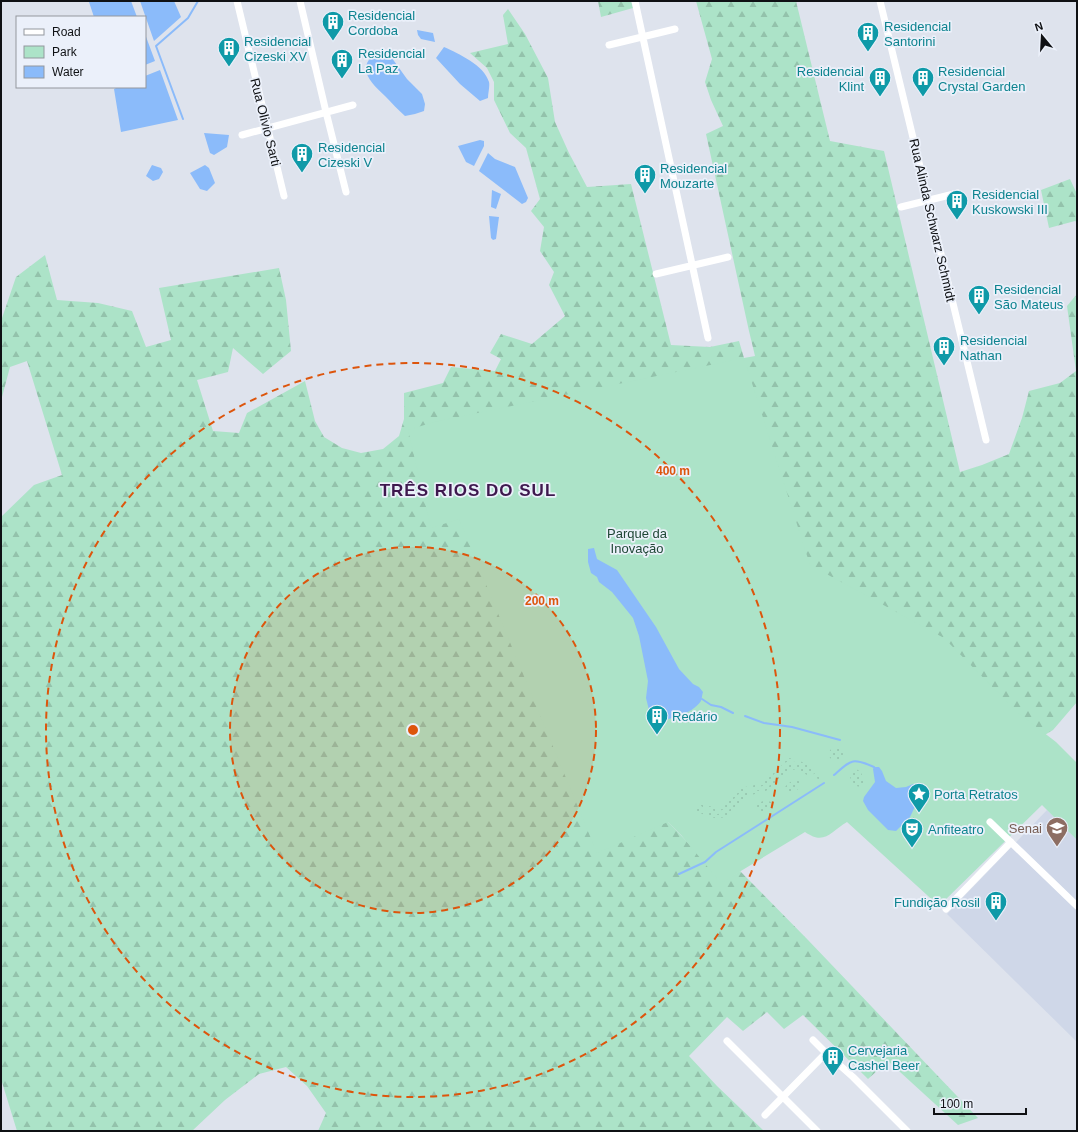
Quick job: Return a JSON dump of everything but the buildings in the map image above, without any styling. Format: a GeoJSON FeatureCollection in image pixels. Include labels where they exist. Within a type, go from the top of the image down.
{"type":"FeatureCollection","features":[{"type":"Feature","properties":{"kind":"street","name":"Rua Olivio Sarti"},"geometry":{"type":"LineString","coordinates":[[237,1],[284,196]]}},
{"type":"Feature","properties":{"kind":"street"},"geometry":{"type":"LineString","coordinates":[[300,1],[346,192]]}},
{"type":"Feature","properties":{"kind":"street"},"geometry":{"type":"LineString","coordinates":[[635,1],[708,338]]}},
{"type":"Feature","properties":{"kind":"street","name":"Rua Alinda Schwarz Schmidt"},"geometry":{"type":"LineString","coordinates":[[880,1],[986,440]]}},
{"type":"Feature","properties":{"kind":"street"},"geometry":{"type":"LineString","coordinates":[[609,45],[675,29]]}},
{"type":"Feature","properties":{"kind":"street"},"geometry":{"type":"LineString","coordinates":[[242,135],[352,105]]}},
{"type":"Feature","properties":{"kind":"street"},"geometry":{"type":"LineString","coordinates":[[901,207],[958,193]]}},
{"type":"Feature","properties":{"kind":"street"},"geometry":{"type":"LineString","coordinates":[[656,274],[728,257]]}},
{"type":"Feature","properties":{"kind":"street"},"geometry":{"type":"LineString","coordinates":[[990,822],[1077,906]]}},
{"type":"Feature","properties":{"kind":"street"},"geometry":{"type":"LineString","coordinates":[[946,909],[1010,842]]}},
{"type":"Feature","properties":{"kind":"street"},"geometry":{"type":"LineString","coordinates":[[813,1040],[907,1131]]}},
{"type":"Feature","properties":{"kind":"street"},"geometry":{"type":"LineString","coordinates":[[727,1041],[818,1131]]}},
{"type":"Feature","properties":{"kind":"street"},"geometry":{"type":"LineString","coordinates":[[765,1115],[826,1054]]}},
{"type":"Feature","properties":{"kind":"shaded area"},"geometry":{"type":"Polygon","coordinates":[[[1047,810],[1077,840],[1077,1042],[947,914],[1047,810]]]}},
{"type":"Feature","properties":{"kind":"green space"},"geometry":{"type":"Polygon","coordinates":[[[598,1],[631,1],[633,8],[601,17],[598,1]]]}},
{"type":"Feature","properties":{"kind":"green space"},"geometry":{"type":"Polygon","coordinates":[[[696,1],[796,1],[830,141],[884,151],[960,472],[1009,454],[1022,418],[1029,391],[1060,383],[1076,371],[1067,306],[1077,294],[1077,702],[1053,730],[1012,755],[647,800],[693,848],[721,882],[740,871],[978,1118],[958,1125],[888,1061],[868,1079],[803,1015],[784,1029],[767,1012],[743,1031],[727,1017],[689,1056],[717,1086],[764,1131],[318,1131],[326,1113],[307,1086],[286,1067],[259,1074],[225,1100],[192,1131],[17,1131],[1,1079],[1,517],[34,485],[62,475],[27,361],[10,367],[1,398],[1,321],[16,277],[45,255],[57,300],[98,303],[132,311],[146,347],[171,340],[159,288],[279,268],[286,300],[291,351],[263,374],[233,348],[228,372],[197,380],[213,431],[239,433],[247,413],[305,381],[315,421],[324,437],[342,448],[361,453],[383,449],[399,436],[404,419],[404,393],[443,383],[451,367],[495,371],[501,359],[490,353],[501,334],[532,344],[565,316],[549,285],[554,272],[540,251],[544,227],[531,211],[540,199],[526,148],[510,133],[494,100],[494,82],[487,68],[470,53],[508,44],[503,15],[508,9],[525,34],[548,78],[555,122],[587,187],[631,184],[671,345],[710,347],[739,341],[744,358],[755,356],[706,134],[723,126],[711,100],[705,82],[712,59],[696,1]]]}},
{"type":"Feature","properties":{"kind":"green space"},"geometry":{"type":"Polygon","coordinates":[[[1070,179],[1077,194],[1077,222],[1075,221],[1049,228],[1041,190],[1070,179]]]}},
{"type":"Feature","properties":{"kind":"green space","name":"Parque da Inovação"},"geometry":{"type":"Polygon","coordinates":[[[744,358],[810,565],[944,638],[1017,712],[1056,742],[1077,763],[1077,840],[1042,805],[939,906],[847,822],[828,836],[818,838],[805,832],[721,883],[681,835],[668,822],[597,853],[459,519],[431,528],[408,430],[434,422],[744,358]]]}},
{"type":"Feature","properties":{"kind":"green space"},"geometry":{"type":"Polygon","coordinates":[[[833,747],[839,747],[843,751],[843,757],[839,761],[833,761],[829,757],[829,751],[833,747]]]}},
{"type":"Feature","properties":{"kind":"green space"},"geometry":{"type":"Polygon","coordinates":[[[786,758],[796,759],[808,765],[820,774],[811,772],[798,762],[788,761],[778,769],[766,784],[761,787],[743,791],[721,811],[710,810],[700,805],[703,802],[706,805],[719,809],[724,807],[732,795],[745,787],[760,784],[780,762],[786,758]]]}},
{"type":"Feature","properties":{"kind":"green space"},"geometry":{"type":"Polygon","coordinates":[[[793,763],[800,765],[806,772],[819,777],[819,779],[808,776],[799,770],[789,771],[769,789],[749,796],[739,803],[731,813],[723,818],[714,818],[696,811],[696,805],[712,813],[721,814],[726,812],[745,793],[769,786],[786,766],[793,763]]]}},
{"type":"Feature","properties":{"kind":"green space"},"geometry":{"type":"Polygon","coordinates":[[[853,769],[860,771],[862,775],[864,783],[861,787],[856,786],[851,780],[849,773],[853,769]]]}},
{"type":"Feature","properties":{"kind":"green space"},"geometry":{"type":"Polygon","coordinates":[[[794,780],[798,780],[800,783],[799,788],[795,791],[786,793],[784,790],[785,787],[794,780]]]}},
{"type":"Feature","properties":{"kind":"green space"},"geometry":{"type":"Polygon","coordinates":[[[766,800],[771,802],[771,806],[766,812],[759,813],[756,808],[758,803],[766,800]]]}},
{"type":"Feature","properties":{"kind":"green space"},"geometry":{"type":"Polygon","coordinates":[[[913,816],[915,822],[914,826],[908,830],[903,829],[913,816]]]}},
{"type":"Feature","properties":{"kind":"water"},"geometry":{"type":"Polygon","coordinates":[[[131,1],[137,16],[94,16],[89,2],[131,1]]]}},
{"type":"Feature","properties":{"kind":"water"},"geometry":{"type":"Polygon","coordinates":[[[140,1],[174,1],[181,17],[154,41],[140,1]]]}},
{"type":"Feature","properties":{"kind":"water"},"geometry":{"type":"Polygon","coordinates":[[[417,30],[433,33],[435,42],[421,39],[417,30]]]}},
{"type":"Feature","properties":{"kind":"water"},"geometry":{"type":"Polygon","coordinates":[[[146,37],[155,61],[146,65],[146,37]]]}},
{"type":"Feature","properties":{"kind":"water"},"geometry":{"type":"Polygon","coordinates":[[[444,47],[477,65],[482,70],[489,82],[488,98],[480,101],[460,84],[436,58],[444,47]]]}},
{"type":"Feature","properties":{"kind":"water"},"geometry":{"type":"Polygon","coordinates":[[[378,52],[389,54],[407,79],[422,94],[425,104],[424,111],[405,116],[370,80],[367,75],[367,63],[378,52]]]}},
{"type":"Feature","properties":{"kind":"water"},"geometry":{"type":"Polygon","coordinates":[[[160,70],[178,120],[121,132],[114,89],[146,88],[146,76],[160,70]]]}},
{"type":"Feature","properties":{"kind":"water"},"geometry":{"type":"Polygon","coordinates":[[[204,133],[229,135],[227,147],[214,155],[210,153],[204,133]]]}},
{"type":"Feature","properties":{"kind":"water"},"geometry":{"type":"Polygon","coordinates":[[[480,140],[484,141],[484,146],[474,166],[466,162],[458,146],[480,140]]]}},
{"type":"Feature","properties":{"kind":"water"},"geometry":{"type":"Polygon","coordinates":[[[488,153],[495,159],[515,167],[528,198],[526,202],[522,204],[479,171],[488,153]]]}},
{"type":"Feature","properties":{"kind":"water"},"geometry":{"type":"Polygon","coordinates":[[[152,165],[161,168],[163,172],[159,179],[153,181],[146,176],[152,165]]]}},
{"type":"Feature","properties":{"kind":"water"},"geometry":{"type":"Polygon","coordinates":[[[205,165],[209,168],[215,183],[207,191],[200,189],[190,173],[205,165]]]}},
{"type":"Feature","properties":{"kind":"water"},"geometry":{"type":"Polygon","coordinates":[[[492,190],[501,194],[496,209],[491,207],[492,190]]]}},
{"type":"Feature","properties":{"kind":"water"},"geometry":{"type":"Polygon","coordinates":[[[489,216],[499,217],[496,239],[493,240],[491,238],[489,216]]]}},
{"type":"Feature","properties":{"kind":"water"},"geometry":{"type":"Polygon","coordinates":[[[594,548],[597,559],[617,570],[656,627],[679,669],[703,692],[701,701],[692,710],[657,722],[650,714],[646,698],[648,681],[639,636],[633,618],[612,592],[599,582],[597,577],[591,573],[588,562],[588,549],[594,548]]]}},
{"type":"Feature","properties":{"kind":"water"},"geometry":{"type":"Polygon","coordinates":[[[874,767],[879,767],[886,781],[896,788],[906,787],[913,784],[923,790],[910,817],[896,831],[888,830],[868,810],[863,801],[864,797],[875,782],[874,767]]]}},
{"type":"Feature","properties":{"kind":"waterway"},"geometry":{"type":"LineString","coordinates":[[183,119],[156,46],[188,18],[198,1]]}},
{"type":"Feature","properties":{"kind":"waterway"},"geometry":{"type":"LineString","coordinates":[[702,699],[711,705],[721,707],[733,713]]}},
{"type":"Feature","properties":{"kind":"waterway"},"geometry":{"type":"LineString","coordinates":[[745,716],[764,723],[792,727],[840,740]]}},
{"type":"Feature","properties":{"kind":"waterway"},"geometry":{"type":"LineString","coordinates":[[834,775],[848,763],[856,761],[874,767]]}},
{"type":"Feature","properties":{"kind":"waterway"},"geometry":{"type":"LineString","coordinates":[[679,874],[705,862],[716,852],[824,783]]}},
{"type":"Feature","properties":{"kind":"place","name":"Residencial Cordoba"},"geometry":{"type":"Point","coordinates":[333,42]}},
{"type":"Feature","properties":{"kind":"place","name":"Residencial Santorini"},"geometry":{"type":"Point","coordinates":[868,52]}},
{"type":"Feature","properties":{"kind":"place","name":"Residencial Cizeski XV"},"geometry":{"type":"Point","coordinates":[229,68]}},
{"type":"Feature","properties":{"kind":"place","name":"Residencial La Paz"},"geometry":{"type":"Point","coordinates":[342,80]}},
{"type":"Feature","properties":{"kind":"place","name":"Residencial Klint"},"geometry":{"type":"Point","coordinates":[880,98]}},
{"type":"Feature","properties":{"kind":"place","name":"Residencial Crystal Garden"},"geometry":{"type":"Point","coordinates":[923,98]}},
{"type":"Feature","properties":{"kind":"place","name":"Residencial Cizeski V"},"geometry":{"type":"Point","coordinates":[302,174]}},
{"type":"Feature","properties":{"kind":"place","name":"Residencial Mouzarte"},"geometry":{"type":"Point","coordinates":[645,194]}},
{"type":"Feature","properties":{"kind":"place","name":"Residencial Kuskowski III"},"geometry":{"type":"Point","coordinates":[957,220]}},
{"type":"Feature","properties":{"kind":"place","name":"Residencial São Mateus"},"geometry":{"type":"Point","coordinates":[979,316]}},
{"type":"Feature","properties":{"kind":"place","name":"Residencial Nathan"},"geometry":{"type":"Point","coordinates":[944,366]}},
{"type":"Feature","properties":{"kind":"place","name":"Redário"},"geometry":{"type":"Point","coordinates":[657,736]}},
{"type":"Feature","properties":{"kind":"place","name":"Porta Retratos"},"geometry":{"type":"Point","coordinates":[919,814]}},
{"type":"Feature","properties":{"kind":"place","name":"Anfiteatro"},"geometry":{"type":"Point","coordinates":[912,848]}},
{"type":"Feature","properties":{"kind":"place","name":"Senai"},"geometry":{"type":"Point","coordinates":[1057,848]}},
{"type":"Feature","properties":{"kind":"place","name":"Fundição Rosil"},"geometry":{"type":"Point","coordinates":[996,922]}},
{"type":"Feature","properties":{"kind":"place","name":"Cervejaria Cashel Beer"},"geometry":{"type":"Point","coordinates":[833,1076]}},
{"type":"Feature","properties":{"kind":"district","name":"TRÊS RIOS DO SUL"},"geometry":{"type":"Point","coordinates":[468,490]}}]}
